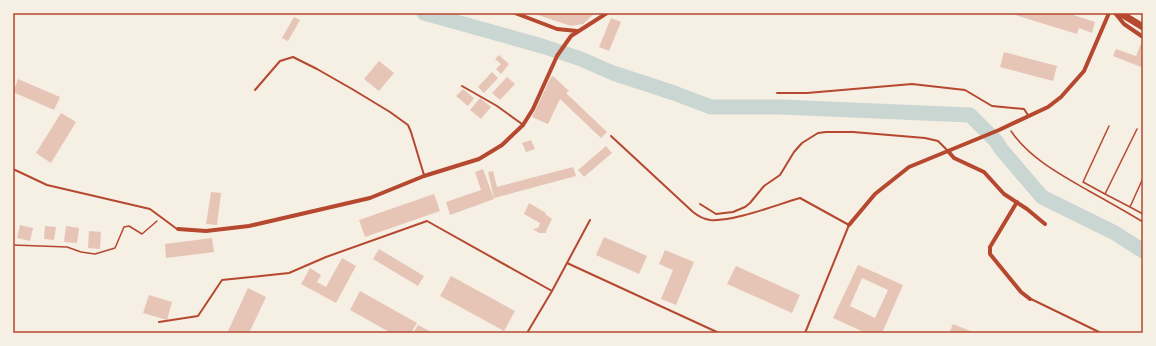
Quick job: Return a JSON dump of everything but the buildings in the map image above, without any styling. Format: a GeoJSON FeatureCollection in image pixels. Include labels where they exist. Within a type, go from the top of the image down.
{"type":"FeatureCollection","features":[{"type":"Feature","properties":{"kind":"highway"},"geometry":{"type":"LineString","coordinates":[[1120,13],[1143,27]]}},
{"type":"Feature","properties":{"kind":"street"},"geometry":{"type":"LineString","coordinates":[[515,13],[557,29],[577,31]]}},
{"type":"Feature","properties":{"kind":"street"},"geometry":{"type":"LineString","coordinates":[[178,229],[206,231],[249,226],[370,198],[424,176],[479,159],[502,145],[523,125],[533,109],[557,56],[571,36],[607,13]]}},
{"type":"Feature","properties":{"kind":"street"},"geometry":{"type":"LineString","coordinates":[[850,225],[875,194],[909,167],[999,130],[1048,107],[1060,97],[1084,71],[1109,13]]}},
{"type":"Feature","properties":{"kind":"street"},"geometry":{"type":"LineString","coordinates":[[1115,13],[1124,24],[1143,38]]}},
{"type":"Feature","properties":{"kind":"street"},"geometry":{"type":"LineString","coordinates":[[948,151],[954,158],[984,172],[1004,194],[1017,202],[1045,224]]}},
{"type":"Feature","properties":{"kind":"street"},"geometry":{"type":"LineString","coordinates":[[1017,202],[990,247],[990,254],[1022,292],[1030,298]]}},
{"type":"Feature","properties":{"kind":"lane"},"geometry":{"type":"LineString","coordinates":[[254,90],[280,61],[293,58],[317,69],[408,124],[424,176]]}},
{"type":"Feature","properties":{"kind":"lane"},"geometry":{"type":"LineString","coordinates":[[777,93],[807,93],[912,84],[965,90],[992,106],[1024,109],[1029,116]]}},
{"type":"Feature","properties":{"kind":"lane"},"geometry":{"type":"LineString","coordinates":[[462,86],[497,106],[523,125]]}},
{"type":"Feature","properties":{"kind":"lane"},"geometry":{"type":"LineString","coordinates":[[700,204],[716,214],[724,214],[745,207],[750,204],[764,186],[780,175],[794,152],[802,143],[812,136],[822,132],[853,132],[925,138],[938,141],[948,151]]}},
{"type":"Feature","properties":{"kind":"lane"},"geometry":{"type":"LineString","coordinates":[[611,136],[693,212],[702,218],[709,220],[732,218],[800,198],[850,225],[805,333]]}},
{"type":"Feature","properties":{"kind":"lane"},"geometry":{"type":"LineString","coordinates":[[13,169],[47,185],[150,209],[178,229]]}},
{"type":"Feature","properties":{"kind":"lane"},"geometry":{"type":"LineString","coordinates":[[527,333],[552,291],[590,220]]}},
{"type":"Feature","properties":{"kind":"lane"},"geometry":{"type":"LineString","coordinates":[[159,322],[198,316],[222,280],[289,273],[326,257],[427,221],[552,291]]}},
{"type":"Feature","properties":{"kind":"lane"},"geometry":{"type":"LineString","coordinates":[[567,263],[719,333]]}},
{"type":"Feature","properties":{"kind":"lane"},"geometry":{"type":"LineString","coordinates":[[1030,298],[1101,333]]}},
{"type":"Feature","properties":{"kind":"path"},"geometry":{"type":"LineString","coordinates":[[1008,126],[1017,140],[1030,153],[1060,175],[1143,222]]}},
{"type":"Feature","properties":{"kind":"path"},"geometry":{"type":"LineString","coordinates":[[1109,126],[1083,182],[1143,214]]}},
{"type":"Feature","properties":{"kind":"path"},"geometry":{"type":"LineString","coordinates":[[1105,194],[1137,129]]}},
{"type":"Feature","properties":{"kind":"path"},"geometry":{"type":"LineString","coordinates":[[1130,207],[1143,178]]}},
{"type":"Feature","properties":{"kind":"path"},"geometry":{"type":"LineString","coordinates":[[13,245],[67,247],[81,252],[95,254],[115,248],[124,227],[130,226],[142,234],[161,217]]}},
{"type":"Feature","properties":{"kind":"waterway"},"geometry":{"type":"LineString","coordinates":[[424,13],[542,46],[581,59],[613,73],[711,107],[781,107],[970,115],[996,141],[1001,149],[1042,197],[1115,233],[1143,251]]}}]}
